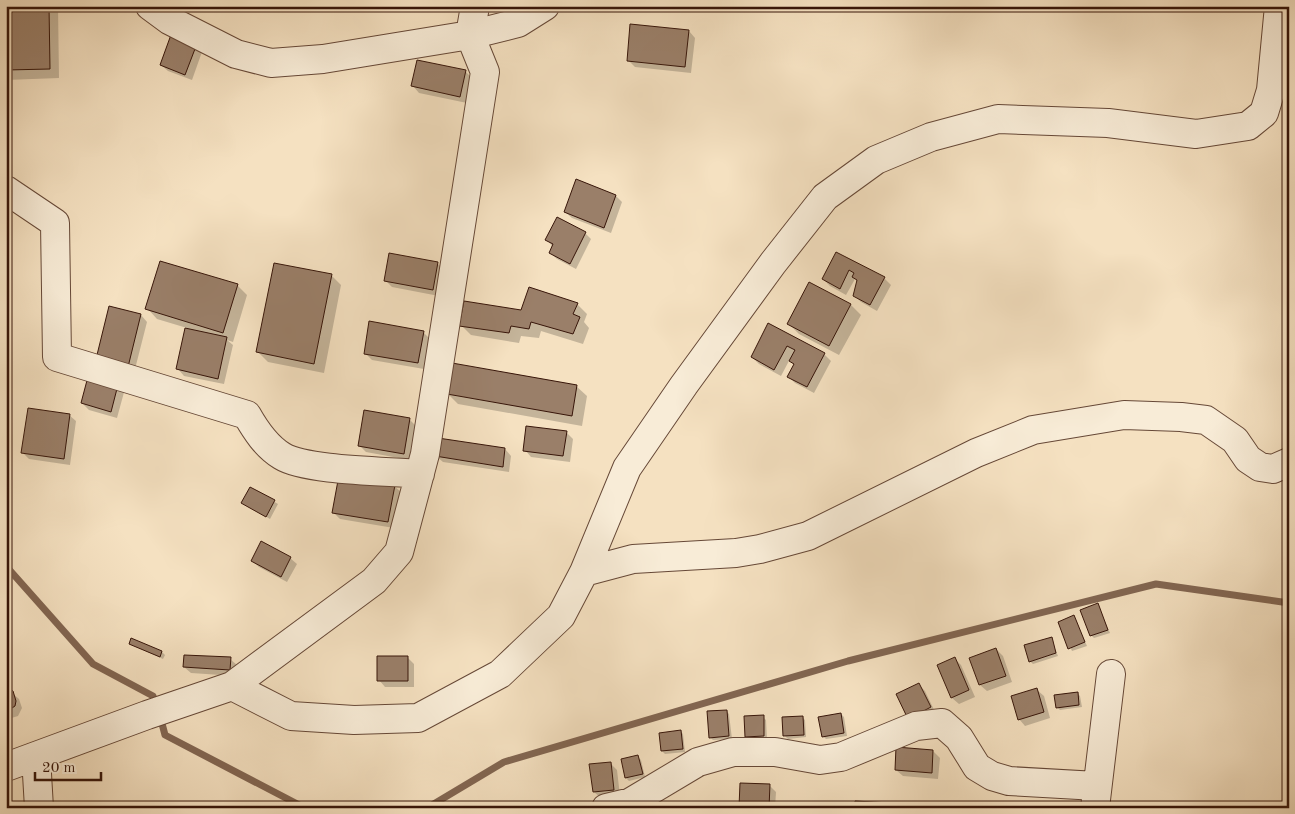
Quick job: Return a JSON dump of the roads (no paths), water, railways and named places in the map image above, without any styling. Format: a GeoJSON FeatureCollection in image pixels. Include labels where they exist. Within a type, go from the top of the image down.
{"type":"FeatureCollection","features":[{"type":"Feature","properties":{"kind":"street"},"geometry":{"type":"LineString","coordinates":[[150,6],[169,20],[236,54],[271,63],[371,52],[470,35],[518,23],[545,6]]}},
{"type":"Feature","properties":{"kind":"street"},"geometry":{"type":"LineString","coordinates":[[6,767],[232,686],[374,580],[398,552],[420,474],[486,72],[470,35],[475,6]]}},
{"type":"Feature","properties":{"kind":"street"},"geometry":{"type":"LineString","coordinates":[[232,686],[291,716],[354,720],[418,718],[500,674],[561,616],[584,572],[627,468],[684,385],[762,278],[825,197],[876,160],[931,137],[998,119],[1108,123],[1196,134],[1248,126],[1264,113],[1271,90],[1280,6]]}},
{"type":"Feature","properties":{"kind":"street"},"geometry":{"type":"LineString","coordinates":[[6,190],[55,223],[57,357],[247,415],[260,436],[283,456],[315,466],[420,474]]}},
{"type":"Feature","properties":{"kind":"street"},"geometry":{"type":"LineString","coordinates":[[584,572],[633,559],[736,553],[760,549],[808,536],[976,453],[1032,430],[1124,415],[1206,420],[1235,440],[1248,459],[1260,467],[1273,469],[1289,462]]}},
{"type":"Feature","properties":{"kind":"street"},"geometry":{"type":"LineString","coordinates":[[606,808],[631,802],[698,762],[733,752],[775,752],[820,760],[840,757],[916,726],[942,723],[958,738],[977,767],[992,776],[1009,781],[1096,797],[1111,674]]}},
{"type":"Feature","properties":{"kind":"street"},"geometry":{"type":"LineString","coordinates":[[36,757],[39,808]]}},
{"type":"Feature","properties":{"kind":"waterway"},"geometry":{"type":"LineString","coordinates":[[6,566],[93,664],[153,696],[156,706]]}},
{"type":"Feature","properties":{"kind":"waterway"},"geometry":{"type":"LineString","coordinates":[[427,808],[504,762],[848,661],[1156,584],[1289,603]]}},
{"type":"Feature","properties":{"kind":"waterway"},"geometry":{"type":"LineString","coordinates":[[160,716],[165,735],[305,808]]}}]}
